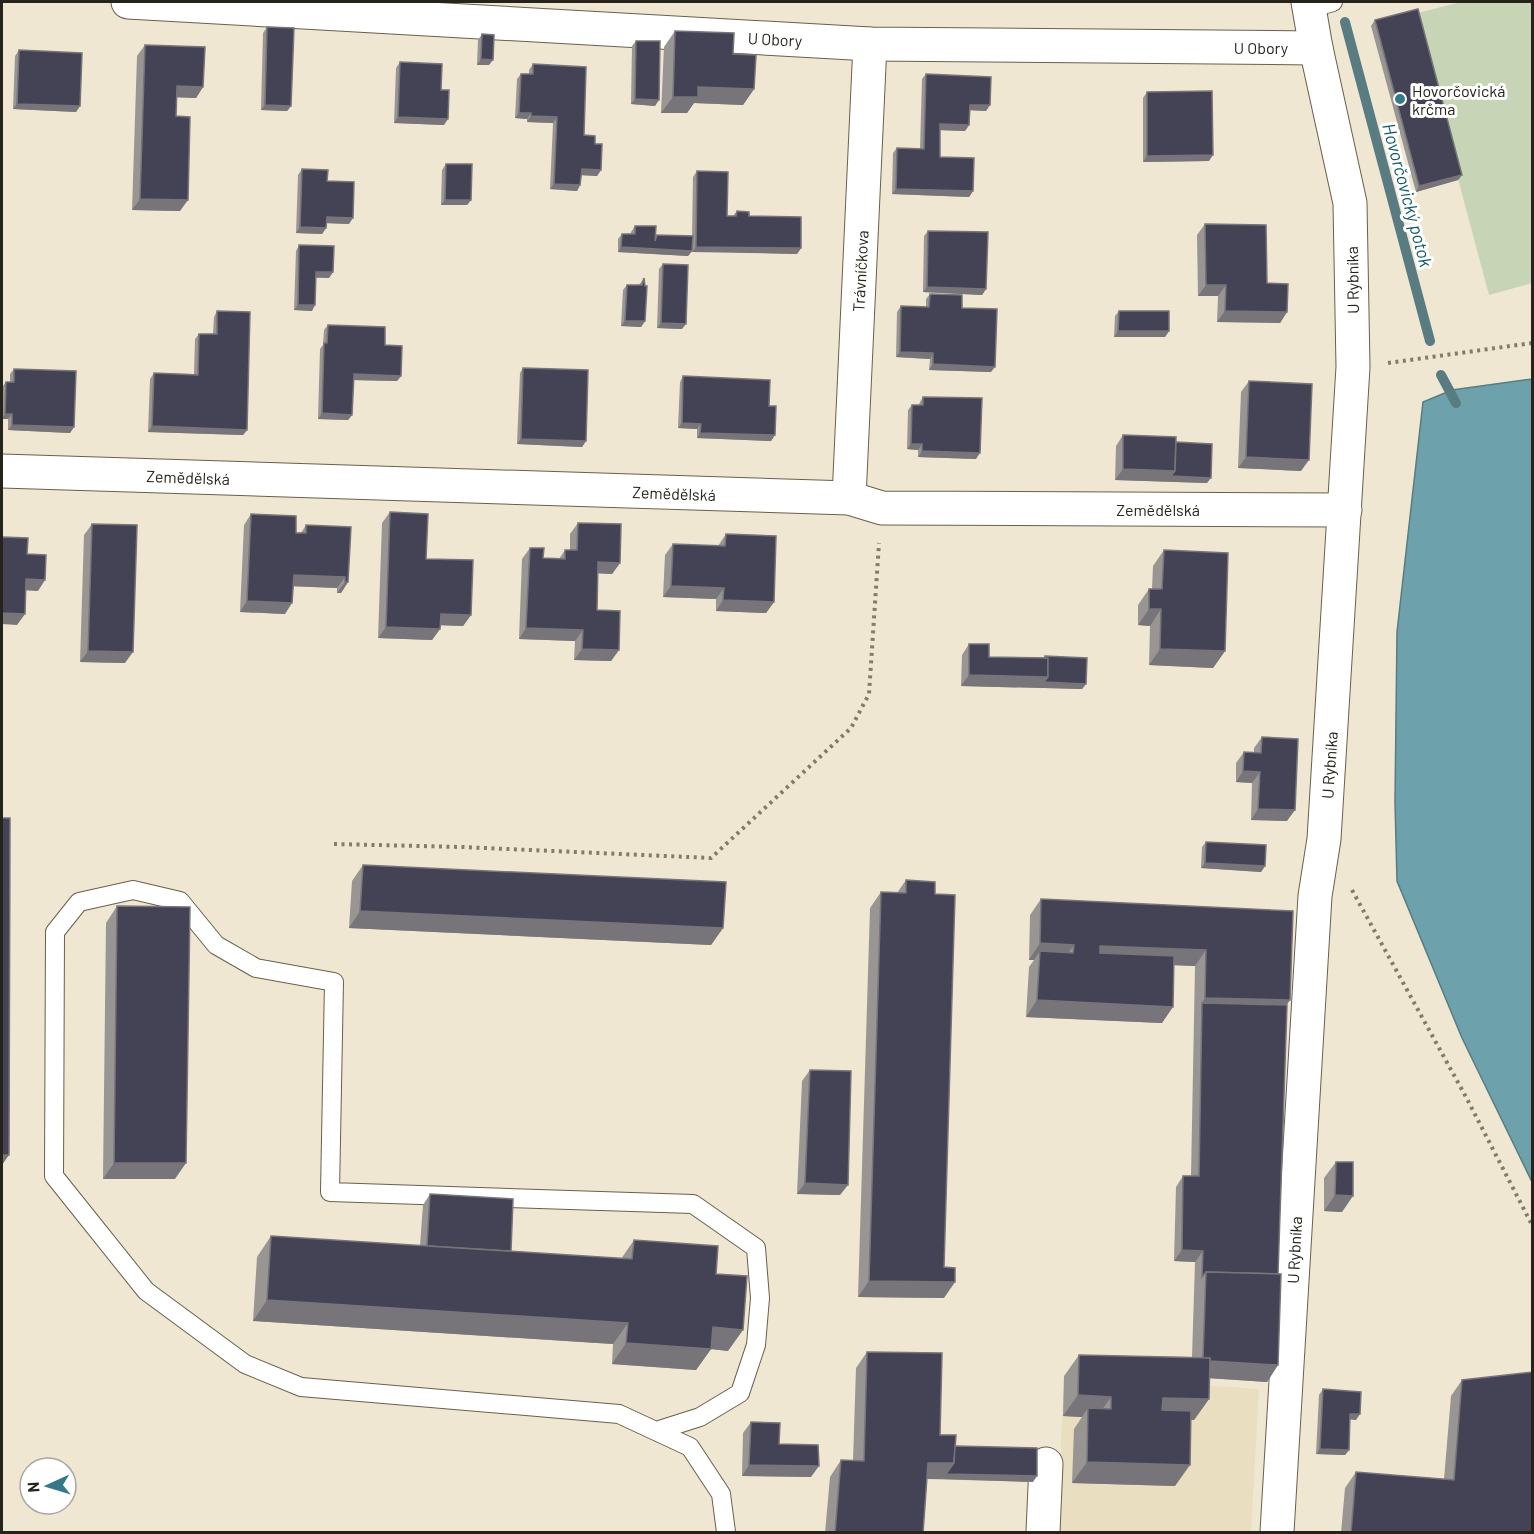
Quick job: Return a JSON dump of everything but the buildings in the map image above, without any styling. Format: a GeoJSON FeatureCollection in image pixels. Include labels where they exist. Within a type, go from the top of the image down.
{"type":"FeatureCollection","features":[{"type":"Feature","properties":{"kind":"street","name":"U Obory"},"geometry":{"type":"LineString","coordinates":[[128,2],[870,44],[1316,48]]}},
{"type":"Feature","properties":{"kind":"street","name":"U Rybníka"},"geometry":{"type":"LineString","coordinates":[[1277,1533],[1315,896],[1324,839],[1353,367],[1350,203],[1316,48],[1317,4]]}},
{"type":"Feature","properties":{"kind":"street","name":"Trávníčkova"},"geometry":{"type":"LineString","coordinates":[[849,498],[870,44]]}},
{"type":"Feature","properties":{"kind":"street","name":"Zemědělská"},"geometry":{"type":"LineString","coordinates":[[2,471],[849,498],[882,508],[1345,510]]}},
{"type":"Feature","properties":{"kind":"street"},"geometry":{"type":"LineString","coordinates":[[1043,1533],[1046,1464]]}},
{"type":"Feature","properties":{"kind":"lane"},"geometry":{"type":"LineString","coordinates":[[656,1431],[700,1417],[740,1393],[756,1345],[760,1298],[756,1248],[693,1204],[330,1192],[334,982],[256,968],[216,945],[180,901],[133,890],[79,902],[55,932],[54,1176],[146,1291],[245,1364],[301,1387],[619,1414],[690,1447],[721,1494],[726,1533]]}},
{"type":"Feature","properties":{"kind":"path"},"geometry":{"type":"LineString","coordinates":[[1353,367],[1533,343]]}},
{"type":"Feature","properties":{"kind":"path"},"geometry":{"type":"LineString","coordinates":[[334,844],[711,858],[851,728],[869,694],[882,508]]}},
{"type":"Feature","properties":{"kind":"path"},"geometry":{"type":"LineString","coordinates":[[1324,839],[1460,1086],[1533,1225]]}},
{"type":"Feature","properties":{"kind":"shaded area"},"geometry":{"type":"Polygon","coordinates":[[[1064,1376],[1259,1389],[1251,1532],[1057,1532],[1064,1376]]]}},
{"type":"Feature","properties":{"kind":"green space"},"geometry":{"type":"Polygon","coordinates":[[[1461,2],[1532,2],[1532,283],[1489,295],[1414,14],[1461,2]]]}},
{"type":"Feature","properties":{"kind":"water"},"geometry":{"type":"Polygon","coordinates":[[[1532,379],[1532,1182],[1462,1038],[1397,881],[1395,802],[1397,632],[1423,402],[1452,390],[1532,379]]]}},
{"type":"Feature","properties":{"kind":"waterway","name":"Hovorčovický potok"},"geometry":{"type":"LineString","coordinates":[[1345,22],[1430,341]]}},
{"type":"Feature","properties":{"kind":"waterway","name":"Hovorčovický potok"},"geometry":{"type":"LineString","coordinates":[[1441,375],[1456,403]]}},
{"type":"Feature","properties":{"kind":"place","name":"Hovorčovická krčma"},"geometry":{"type":"Point","coordinates":[1400,99]}}]}
